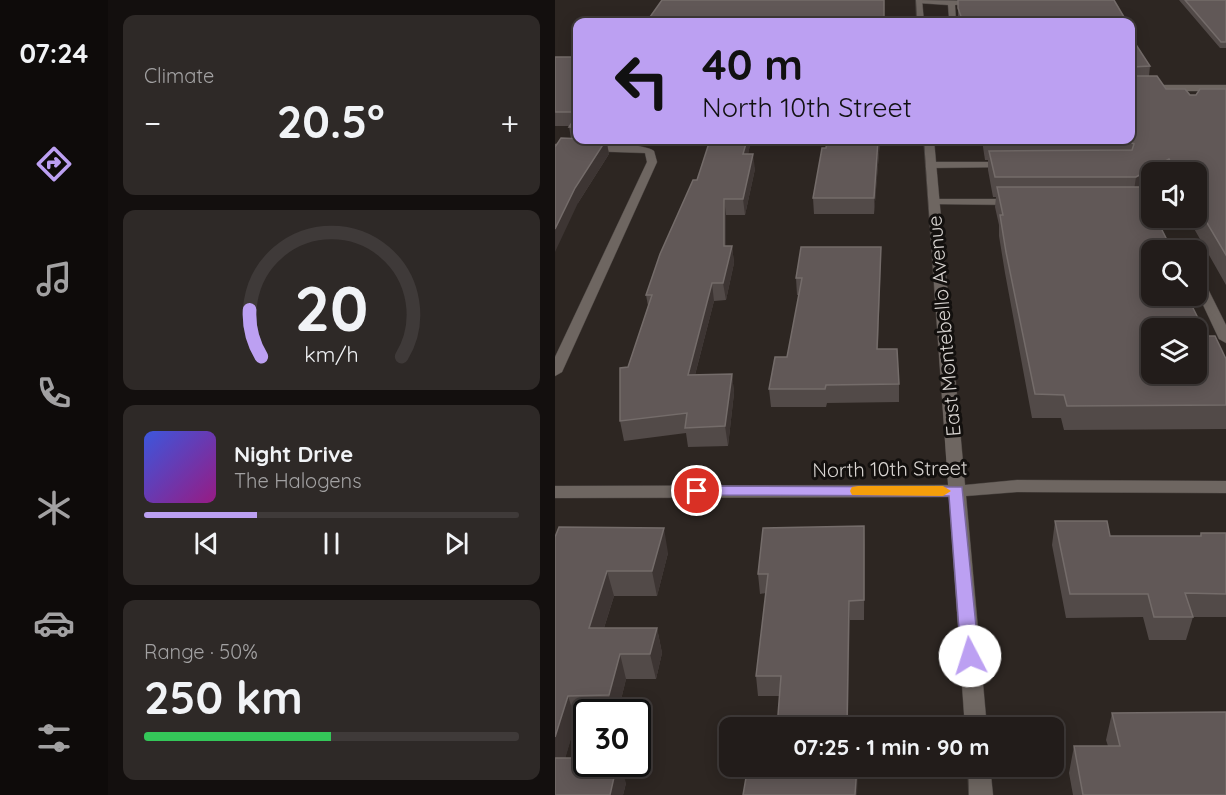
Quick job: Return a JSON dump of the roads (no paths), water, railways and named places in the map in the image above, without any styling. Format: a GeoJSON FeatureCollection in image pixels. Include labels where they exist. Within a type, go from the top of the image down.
{"type":"FeatureCollection","features":[{"type":"Feature","properties":{"kind":"street"},"geometry":{"type":"LineString","coordinates":[[921,18],[919,1],[986,3]]}},
{"type":"Feature","properties":{"kind":"street"},"geometry":{"type":"LineString","coordinates":[[951,3],[953,18]]}},
{"type":"Feature","properties":{"kind":"street"},"geometry":{"type":"LineString","coordinates":[[1135,88],[1226,88]]}},
{"type":"Feature","properties":{"kind":"street"},"geometry":{"type":"LineString","coordinates":[[1177,88],[1185,101]]}},
{"type":"Feature","properties":{"kind":"street","name":"East Montebello Avenue"},"geometry":{"type":"LineString","coordinates":[[929,144],[975,717]]}},
{"type":"Feature","properties":{"kind":"street"},"geometry":{"type":"LineString","coordinates":[[555,147],[630,148],[649,151],[652,162],[555,372]]}},
{"type":"Feature","properties":{"kind":"street"},"geometry":{"type":"LineString","coordinates":[[931,165],[1022,165]]}},
{"type":"Feature","properties":{"kind":"street"},"geometry":{"type":"LineString","coordinates":[[934,202],[1029,202]]}},
{"type":"Feature","properties":{"kind":"street"},"geometry":{"type":"LineString","coordinates":[[1207,300],[1226,339]]}},
{"type":"Feature","properties":{"kind":"street","name":"North 10th Street"},"geometry":{"type":"LineString","coordinates":[[555,492],[957,491],[1017,486],[1226,487]]}},
{"type":"Feature","properties":{"kind":"street"},"geometry":{"type":"LineString","coordinates":[[980,777],[981,795]]}}]}
